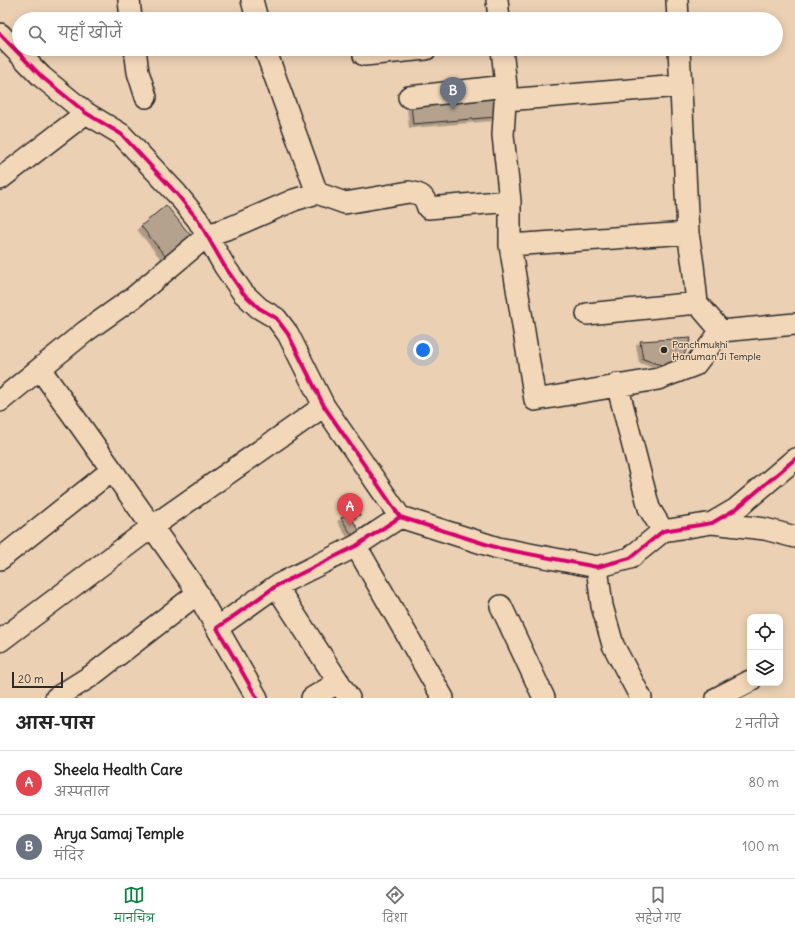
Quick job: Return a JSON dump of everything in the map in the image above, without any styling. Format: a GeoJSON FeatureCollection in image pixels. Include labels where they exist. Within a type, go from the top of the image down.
{"type":"FeatureCollection","features":[{"type":"Feature","properties":{"kind":"street"},"geometry":{"type":"LineString","coordinates":[[128,0],[130,12]]}},
{"type":"Feature","properties":{"kind":"street"},"geometry":{"type":"LineString","coordinates":[[252,0],[255,12]]}},
{"type":"Feature","properties":{"kind":"street"},"geometry":{"type":"LineString","coordinates":[[497,0],[498,12]]}},
{"type":"Feature","properties":{"kind":"street"},"geometry":{"type":"LineString","coordinates":[[677,0],[678,12]]}},
{"type":"Feature","properties":{"kind":"street"},"geometry":{"type":"LineString","coordinates":[[0,34],[12,46]]}},
{"type":"Feature","properties":{"kind":"street"},"geometry":{"type":"LineString","coordinates":[[21,56],[42,77],[86,113],[121,134],[177,194],[208,236],[225,267],[243,292],[259,308],[276,318],[288,334],[324,406],[400,517],[498,548],[597,567],[630,558],[663,531],[712,523],[765,529],[795,537]]}},
{"type":"Feature","properties":{"kind":"street"},"geometry":{"type":"LineString","coordinates":[[136,56],[138,72],[146,97]]}},
{"type":"Feature","properties":{"kind":"street"},"geometry":{"type":"LineString","coordinates":[[267,56],[317,193]]}},
{"type":"Feature","properties":{"kind":"street"},"geometry":{"type":"LineString","coordinates":[[503,56],[506,93],[503,135],[510,201],[510,245],[535,400],[617,384],[658,379],[695,365],[721,331],[795,324]]}},
{"type":"Feature","properties":{"kind":"street"},"geometry":{"type":"LineString","coordinates":[[679,56],[688,233],[694,265],[697,303],[721,331]]}},
{"type":"Feature","properties":{"kind":"street"},"geometry":{"type":"LineString","coordinates":[[409,97],[680,86]]}},
{"type":"Feature","properties":{"kind":"street"},"geometry":{"type":"LineString","coordinates":[[0,179],[86,113]]}},
{"type":"Feature","properties":{"kind":"street"},"geometry":{"type":"LineString","coordinates":[[0,401],[86,331],[140,293],[208,236],[294,200],[317,193],[345,203],[409,192],[419,194],[424,197],[428,208],[510,201]]}},
{"type":"Feature","properties":{"kind":"street"},"geometry":{"type":"LineString","coordinates":[[510,245],[688,233]]}},
{"type":"Feature","properties":{"kind":"street"},"geometry":{"type":"LineString","coordinates":[[587,314],[697,303]]}},
{"type":"Feature","properties":{"kind":"street"},"geometry":{"type":"LineString","coordinates":[[40,369],[198,593],[257,698]]}},
{"type":"Feature","properties":{"kind":"street"},"geometry":{"type":"LineString","coordinates":[[617,384],[649,508],[663,531]]}},
{"type":"Feature","properties":{"kind":"street"},"geometry":{"type":"LineString","coordinates":[[0,641],[152,526],[324,406]]}},
{"type":"Feature","properties":{"kind":"street"},"geometry":{"type":"LineString","coordinates":[[712,523],[736,509],[795,459]]}},
{"type":"Feature","properties":{"kind":"street"},"geometry":{"type":"LineString","coordinates":[[0,559],[112,470]]}},
{"type":"Feature","properties":{"kind":"street"},"geometry":{"type":"LineString","coordinates":[[218,628],[276,586],[356,546],[400,517]]}},
{"type":"Feature","properties":{"kind":"street"},"geometry":{"type":"LineString","coordinates":[[356,546],[443,698]]}},
{"type":"Feature","properties":{"kind":"street"},"geometry":{"type":"LineString","coordinates":[[597,567],[602,606],[613,645],[641,698]]}},
{"type":"Feature","properties":{"kind":"street"},"geometry":{"type":"LineString","coordinates":[[276,586],[344,690],[312,698]]}},
{"type":"Feature","properties":{"kind":"street"},"geometry":{"type":"LineString","coordinates":[[56,698],[91,676],[198,593]]}},
{"type":"Feature","properties":{"kind":"street"},"geometry":{"type":"LineString","coordinates":[[501,606],[544,698]]}},
{"type":"Feature","properties":{"kind":"street"},"geometry":{"type":"LineString","coordinates":[[717,698],[747,683]]}},
{"type":"Feature","properties":{"kind":"building"},"geometry":{"type":"Polygon","coordinates":[[[494,96],[495,117],[413,124],[411,103],[494,96]]]}},
{"type":"Feature","properties":{"kind":"building"},"geometry":{"type":"Polygon","coordinates":[[[166,205],[195,241],[170,262],[141,226],[166,205]]]}},
{"type":"Feature","properties":{"kind":"building","name":"Panchmukhi Hanuman Ji Temple"},"geometry":{"type":"Polygon","coordinates":[[[691,338],[681,362],[670,368],[643,359],[640,341],[691,338]]]}},
{"type":"Feature","properties":{"kind":"building"},"geometry":{"type":"Polygon","coordinates":[[[356,508],[360,515],[352,519],[359,530],[371,522],[377,530],[357,543],[341,518],[356,508]]]}},
{"type":"Feature","properties":{"kind":"cycle path"},"geometry":{"type":"LineString","coordinates":[[0,34],[12,46]]}},
{"type":"Feature","properties":{"kind":"cycle path"},"geometry":{"type":"LineString","coordinates":[[21,56],[42,77],[86,113],[121,134],[177,194],[198,220],[225,267],[243,293],[259,308],[276,318],[288,334],[324,406],[400,517]]}},
{"type":"Feature","properties":{"kind":"cycle path"},"geometry":{"type":"LineString","coordinates":[[257,698],[217,628],[276,586],[356,546],[400,517],[498,548],[597,567],[630,558],[663,531],[712,523],[736,509],[795,459]]}},
{"type":"Feature","properties":{"kind":"place","name":"Arya Samaj Temple"},"geometry":{"type":"Point","coordinates":[453,110]}},
{"type":"Feature","properties":{"kind":"place","name":"Panchmukhi Hanuman Ji Temple"},"geometry":{"type":"Point","coordinates":[664,350]}},
{"type":"Feature","properties":{"kind":"place","name":"Sheela Health Care"},"geometry":{"type":"Point","coordinates":[350,526]}}]}
